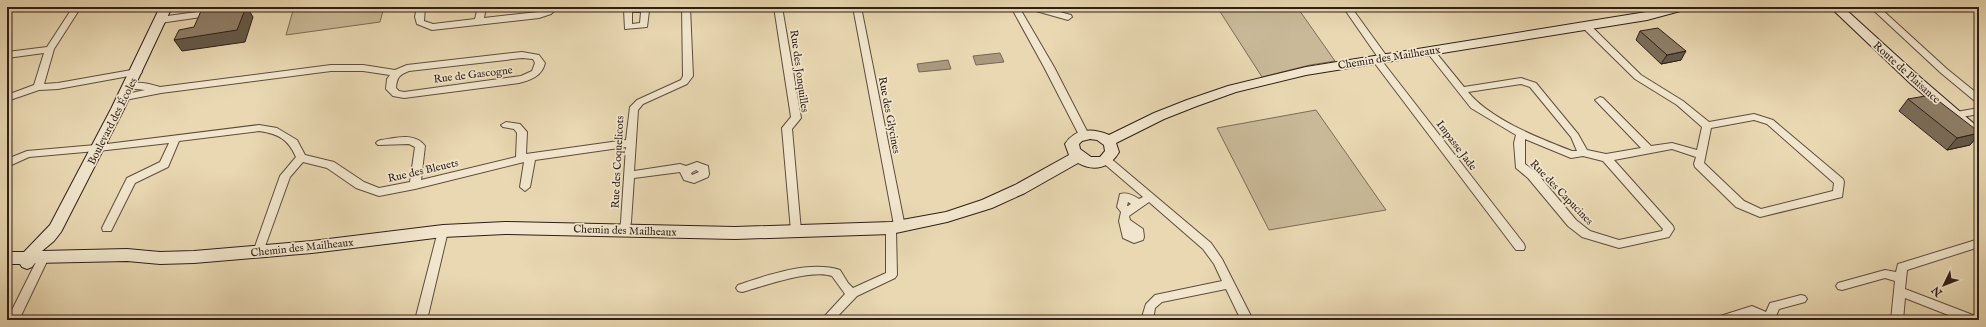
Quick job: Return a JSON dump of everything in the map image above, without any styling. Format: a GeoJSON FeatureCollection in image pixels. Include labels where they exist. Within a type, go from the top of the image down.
{"type":"FeatureCollection","features":[{"type":"Feature","properties":{"kind":"street"},"geometry":{"type":"LineString","coordinates":[[38,87],[50,49],[77,7]]}},
{"type":"Feature","properties":{"kind":"street","name":"Boulevard des Écoles"},"geometry":{"type":"LineString","coordinates":[[34,262],[51,242],[52,233],[127,92],[166,7]]}},
{"type":"Feature","properties":{"kind":"street"},"geometry":{"type":"LineString","coordinates":[[160,20],[254,7]]}},
{"type":"Feature","properties":{"kind":"street"},"geometry":{"type":"LineString","coordinates":[[421,7],[419,17],[420,22],[425,26],[432,27],[539,15],[548,12],[554,7]]}},
{"type":"Feature","properties":{"kind":"street"},"geometry":{"type":"LineString","coordinates":[[479,21],[482,7]]}},
{"type":"Feature","properties":{"kind":"street"},"geometry":{"type":"LineString","coordinates":[[645,9],[673,7]]}},
{"type":"Feature","properties":{"kind":"street","name":"Rue des Coquelicots"},"geometry":{"type":"LineString","coordinates":[[624,231],[626,222],[633,109],[640,102],[684,82],[688,76],[686,7]]}},
{"type":"Feature","properties":{"kind":"street","name":"Rue des Jonquilles"},"geometry":{"type":"LineString","coordinates":[[778,7],[796,118],[787,128],[796,231]]}},
{"type":"Feature","properties":{"kind":"street","name":"Rue des Glycines"},"geometry":{"type":"LineString","coordinates":[[853,293],[891,275],[895,228],[858,7]]}},
{"type":"Feature","properties":{"kind":"street"},"geometry":{"type":"LineString","coordinates":[[1015,7],[1084,135]]}},
{"type":"Feature","properties":{"kind":"street"},"geometry":{"type":"LineString","coordinates":[[1032,7],[1068,17]]}},
{"type":"Feature","properties":{"kind":"street","name":"Impasse Jade"},"geometry":{"type":"LineString","coordinates":[[1347,7],[1380,58],[1520,247]]}},
{"type":"Feature","properties":{"kind":"street","name":"Chemin des Mailheaux"},"geometry":{"type":"LineString","coordinates":[[1108,141],[1159,116],[1233,89],[1306,70],[1647,16],[1680,7]]}},
{"type":"Feature","properties":{"kind":"street","name":"Route de Plaisance"},"geometry":{"type":"LineString","coordinates":[[1836,7],[1916,81],[1979,135]]}},
{"type":"Feature","properties":{"kind":"street"},"geometry":{"type":"LineString","coordinates":[[1874,7],[1944,71],[1979,100]]}},
{"type":"Feature","properties":{"kind":"street"},"geometry":{"type":"LineString","coordinates":[[1585,25],[1638,77],[1680,103],[1707,126]]}},
{"type":"Feature","properties":{"kind":"street"},"geometry":{"type":"LineString","coordinates":[[7,55],[50,49]]}},
{"type":"Feature","properties":{"kind":"street"},"geometry":{"type":"LineString","coordinates":[[1430,51],[1463,90],[1474,106],[1521,134],[1571,154],[1583,153],[1606,158],[1672,146],[1701,155]]}},
{"type":"Feature","properties":{"kind":"street","name":"Rue de Gascogne"},"geometry":{"type":"LineString","coordinates":[[127,92],[160,90],[331,68],[363,68],[396,73],[407,68],[522,54],[536,57],[540,63],[538,70],[534,74],[519,80],[404,95],[396,94],[391,89],[392,79],[396,73]]}},
{"type":"Feature","properties":{"kind":"street"},"geometry":{"type":"LineString","coordinates":[[7,98],[38,87],[58,86],[137,72]]}},
{"type":"Feature","properties":{"kind":"street"},"geometry":{"type":"LineString","coordinates":[[1463,90],[1522,81],[1533,85],[1575,136],[1583,153]]}},
{"type":"Feature","properties":{"kind":"street"},"geometry":{"type":"LineString","coordinates":[[1600,100],[1649,150]]}},
{"type":"Feature","properties":{"kind":"street"},"geometry":{"type":"LineString","coordinates":[[1956,115],[1979,111]]}},
{"type":"Feature","properties":{"kind":"street"},"geometry":{"type":"LineString","coordinates":[[1754,117],[1770,122],[1839,182],[1838,194],[1760,213],[1740,204],[1700,164],[1707,126],[1754,117]]}},
{"type":"Feature","properties":{"kind":"street"},"geometry":{"type":"LineString","coordinates":[[506,125],[517,126],[522,132],[526,187]]}},
{"type":"Feature","properties":{"kind":"street"},"geometry":{"type":"LineString","coordinates":[[7,163],[27,154],[268,128],[294,142],[301,158],[285,176],[258,252]]}},
{"type":"Feature","properties":{"kind":"street","name":"Rue des Capucines"},"geometry":{"type":"LineString","coordinates":[[1521,134],[1519,143],[1520,165],[1532,176],[1572,223],[1586,234],[1619,244],[1665,234],[1669,229],[1606,158]]}},
{"type":"Feature","properties":{"kind":"street"},"geometry":{"type":"LineString","coordinates":[[1084,135],[1097,135],[1108,141],[1111,144],[1112,152],[1105,159],[1091,162],[1077,157],[1072,149],[1072,144],[1075,140],[1084,135]]}},
{"type":"Feature","properties":{"kind":"street"},"geometry":{"type":"LineString","coordinates":[[107,228],[131,181],[164,164],[176,138]]}},
{"type":"Feature","properties":{"kind":"street"},"geometry":{"type":"LineString","coordinates":[[381,144],[411,140],[420,146],[415,185]]}},
{"type":"Feature","properties":{"kind":"street","name":"Rue des Bleuets"},"geometry":{"type":"LineString","coordinates":[[301,158],[330,166],[360,185],[372,190],[387,191],[525,158],[630,143]]}},
{"type":"Feature","properties":{"kind":"street","name":"Chemin des Mailheaux"},"geometry":{"type":"LineString","coordinates":[[7,265],[34,262],[99,263],[258,252],[443,231],[505,228],[728,233],[895,228],[947,217],[987,204],[1020,190],[1077,157]]}},
{"type":"Feature","properties":{"kind":"street"},"geometry":{"type":"LineString","coordinates":[[1105,159],[1207,246],[1247,320]]}},
{"type":"Feature","properties":{"kind":"street"},"geometry":{"type":"LineString","coordinates":[[628,175],[680,168],[687,170]]}},
{"type":"Feature","properties":{"kind":"street"},"geometry":{"type":"LineString","coordinates":[[1126,216],[1138,204],[1150,197]]}},
{"type":"Feature","properties":{"kind":"street"},"geometry":{"type":"LineString","coordinates":[[421,320],[443,231]]}},
{"type":"Feature","properties":{"kind":"street"},"geometry":{"type":"LineString","coordinates":[[1896,320],[1902,267],[1979,243]]}},
{"type":"Feature","properties":{"kind":"street","name":"Chemin des Mailheaux"},"geometry":{"type":"LineString","coordinates":[[7,258],[34,262]]}},
{"type":"Feature","properties":{"kind":"street"},"geometry":{"type":"LineString","coordinates":[[13,320],[34,262]]}},
{"type":"Feature","properties":{"kind":"street"},"geometry":{"type":"LineString","coordinates":[[742,288],[798,274],[829,271],[835,273],[847,291],[853,293],[827,320]]}},
{"type":"Feature","properties":{"kind":"street"},"geometry":{"type":"LineString","coordinates":[[1842,286],[1885,274],[1901,278]]}},
{"type":"Feature","properties":{"kind":"street"},"geometry":{"type":"LineString","coordinates":[[1147,320],[1148,309],[1152,303],[1159,298],[1228,284]]}},
{"type":"Feature","properties":{"kind":"street"},"geometry":{"type":"LineString","coordinates":[[1900,292],[1974,320]]}},
{"type":"Feature","properties":{"kind":"street"},"geometry":{"type":"LineString","coordinates":[[1721,320],[1752,311],[1773,319],[1774,306],[1801,299]]}},
{"type":"Feature","properties":{"kind":"shaded area"},"geometry":{"type":"Polygon","coordinates":[[[294,7],[384,7],[380,22],[286,35],[294,7]]]}},
{"type":"Feature","properties":{"kind":"shaded area"},"geometry":{"type":"Polygon","coordinates":[[[1217,7],[1297,7],[1335,61],[1310,65],[1262,77],[1217,7]]]}},
{"type":"Feature","properties":{"kind":"shaded area"},"geometry":{"type":"Polygon","coordinates":[[[1000,53],[1004,62],[976,65],[973,56],[1000,53]]]}},
{"type":"Feature","properties":{"kind":"shaded area"},"geometry":{"type":"Polygon","coordinates":[[[948,60],[951,69],[919,72],[917,64],[948,60]]]}},
{"type":"Feature","properties":{"kind":"shaded area"},"geometry":{"type":"Polygon","coordinates":[[[1316,110],[1386,210],[1269,230],[1217,128],[1316,110]]]}},
{"type":"Feature","properties":{"kind":"building"},"geometry":{"type":"Polygon","coordinates":[[[246,7],[237,30],[174,40],[179,30],[194,27],[201,11],[246,7]]]}},
{"type":"Feature","properties":{"kind":"building"},"geometry":{"type":"Polygon","coordinates":[[[1658,28],[1686,51],[1667,55],[1640,31],[1658,28]]]}},
{"type":"Feature","properties":{"kind":"building"},"geometry":{"type":"Polygon","coordinates":[[[1931,95],[1979,133],[1957,138],[1908,99],[1931,95]]]}}]}
